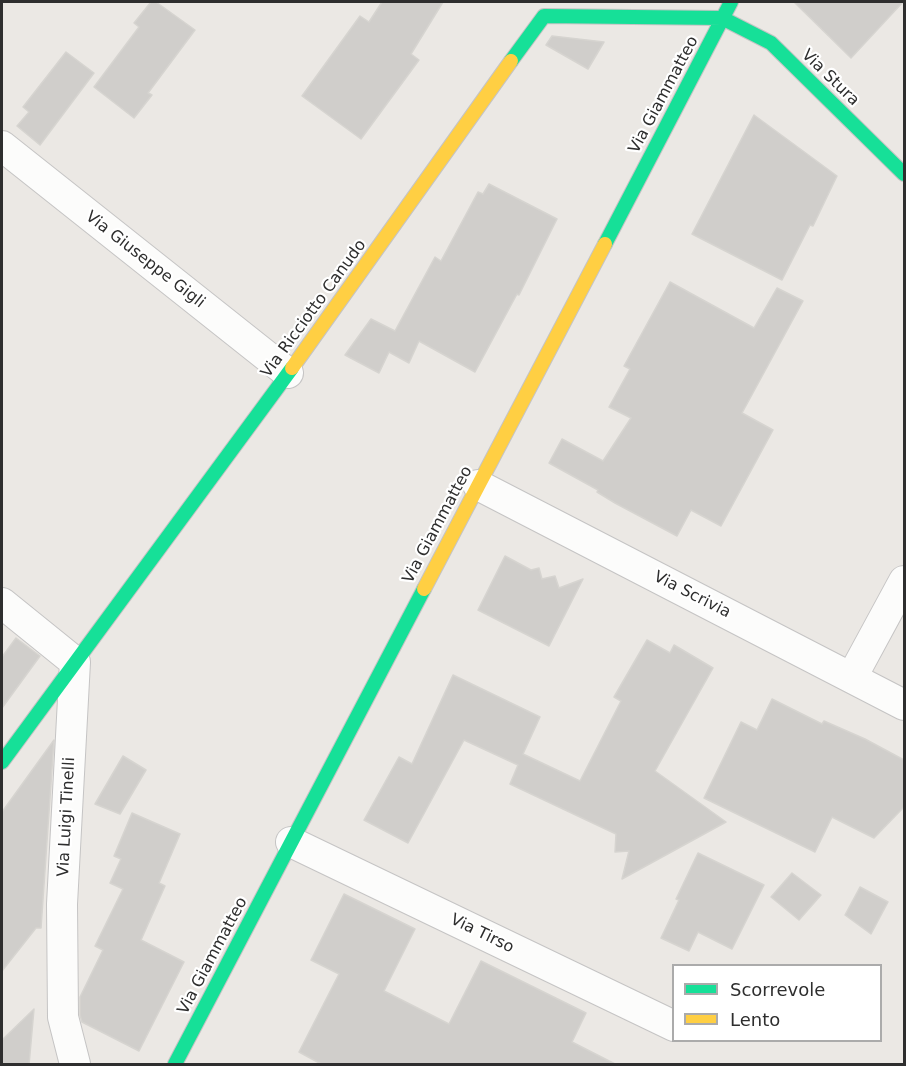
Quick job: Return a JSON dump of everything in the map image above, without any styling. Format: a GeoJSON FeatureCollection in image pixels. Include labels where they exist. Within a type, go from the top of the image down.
{"type":"FeatureCollection","features":[{"type":"Feature","properties":{"kind":"street","name":"Via Giammatteo"},"geometry":{"type":"LineString","coordinates":[[175,1065],[731,2]]}},
{"type":"Feature","properties":{"kind":"street","name":"Via Ricciotto Canudo"},"geometry":{"type":"LineString","coordinates":[[2,762],[288,373],[545,9],[722,18]]}},
{"type":"Feature","properties":{"kind":"street","name":"Via Stura"},"geometry":{"type":"LineString","coordinates":[[722,18],[771,43],[904,174]]}},
{"type":"Feature","properties":{"kind":"street","name":"Via Giuseppe Gigli"},"geometry":{"type":"LineString","coordinates":[[2,146],[288,373]]}},
{"type":"Feature","properties":{"kind":"street","name":"Via Scrivia"},"geometry":{"type":"LineString","coordinates":[[478,485],[904,705]]}},
{"type":"Feature","properties":{"kind":"street"},"geometry":{"type":"LineString","coordinates":[[852,677],[904,581]]}},
{"type":"Feature","properties":{"kind":"street"},"geometry":{"type":"LineString","coordinates":[[2,603],[75,662]]}},
{"type":"Feature","properties":{"kind":"street","name":"Via Luigi Tinelli"},"geometry":{"type":"LineString","coordinates":[[75,662],[62,904],[63,1017],[75,1065]]}},
{"type":"Feature","properties":{"kind":"street","name":"Via Tirso"},"geometry":{"type":"LineString","coordinates":[[291,842],[672,1025]]}},
{"type":"Feature","properties":{"kind":"building"},"geometry":{"type":"Polygon","coordinates":[[[151,2],[156,2],[195,30],[148,93],[152,95],[134,118],[94,87],[139,27],[134,23],[151,2]]]}},
{"type":"Feature","properties":{"kind":"building"},"geometry":{"type":"Polygon","coordinates":[[[382,2],[443,2],[411,54],[419,60],[361,139],[302,96],[360,16],[369,22],[382,2]]]}},
{"type":"Feature","properties":{"kind":"building"},"geometry":{"type":"Polygon","coordinates":[[[794,2],[903,2],[851,58],[794,2]]]}},
{"type":"Feature","properties":{"kind":"building"},"geometry":{"type":"Polygon","coordinates":[[[552,36],[604,42],[588,69],[546,45],[552,36]]]}},
{"type":"Feature","properties":{"kind":"building"},"geometry":{"type":"Polygon","coordinates":[[[66,52],[94,73],[40,145],[17,126],[29,112],[23,107],[66,52]]]}},
{"type":"Feature","properties":{"kind":"building"},"geometry":{"type":"Polygon","coordinates":[[[754,115],[837,176],[813,226],[810,225],[782,280],[692,234],[754,115]]]}},
{"type":"Feature","properties":{"kind":"building"},"geometry":{"type":"Polygon","coordinates":[[[489,184],[557,219],[519,295],[517,294],[475,372],[419,341],[409,363],[389,352],[379,373],[345,355],[371,319],[395,331],[435,257],[441,261],[478,192],[483,194],[489,184]]]}},
{"type":"Feature","properties":{"kind":"building"},"geometry":{"type":"Polygon","coordinates":[[[670,282],[754,328],[777,288],[803,301],[742,413],[773,430],[721,526],[691,510],[677,536],[615,503],[597,492],[598,490],[549,463],[562,439],[603,461],[631,418],[609,407],[630,369],[624,366],[670,282]]]}},
{"type":"Feature","properties":{"kind":"building"},"geometry":{"type":"Polygon","coordinates":[[[505,556],[531,570],[539,568],[542,579],[555,576],[559,588],[583,579],[549,646],[478,610],[505,556]]]}},
{"type":"Feature","properties":{"kind":"building"},"geometry":{"type":"Polygon","coordinates":[[[16,638],[40,656],[2,708],[2,657],[16,638]]]}},
{"type":"Feature","properties":{"kind":"building"},"geometry":{"type":"Polygon","coordinates":[[[647,640],[670,653],[674,645],[713,668],[655,771],[726,822],[622,879],[629,851],[615,852],[616,834],[510,784],[518,765],[464,740],[408,843],[364,820],[399,757],[412,764],[453,675],[540,717],[523,754],[580,781],[621,701],[614,697],[647,640]]]}},
{"type":"Feature","properties":{"kind":"building"},"geometry":{"type":"Polygon","coordinates":[[[772,699],[822,724],[824,721],[865,739],[904,760],[904,807],[874,838],[832,817],[815,852],[704,798],[741,722],[757,730],[772,699]]]}},
{"type":"Feature","properties":{"kind":"building"},"geometry":{"type":"Polygon","coordinates":[[[54,740],[41,928],[36,928],[2,971],[2,812],[54,740]]]}},
{"type":"Feature","properties":{"kind":"building"},"geometry":{"type":"Polygon","coordinates":[[[123,756],[146,770],[120,814],[95,804],[123,756]]]}},
{"type":"Feature","properties":{"kind":"building"},"geometry":{"type":"Polygon","coordinates":[[[132,813],[180,834],[159,883],[165,886],[141,940],[184,962],[139,1051],[82,1022],[80,1015],[80,997],[103,950],[95,946],[123,889],[110,883],[121,859],[114,856],[132,813]]]}},
{"type":"Feature","properties":{"kind":"building"},"geometry":{"type":"Polygon","coordinates":[[[698,853],[764,885],[732,949],[698,932],[689,951],[661,938],[679,900],[676,899],[698,853]]]}},
{"type":"Feature","properties":{"kind":"building"},"geometry":{"type":"Polygon","coordinates":[[[792,873],[821,895],[799,920],[771,897],[792,873]]]}},
{"type":"Feature","properties":{"kind":"building"},"geometry":{"type":"Polygon","coordinates":[[[860,887],[888,902],[871,934],[845,915],[860,887]]]}},
{"type":"Feature","properties":{"kind":"building"},"geometry":{"type":"Polygon","coordinates":[[[344,894],[415,929],[384,991],[449,1024],[481,961],[586,1013],[572,1042],[617,1065],[323,1065],[299,1052],[339,974],[311,960],[344,894]]]}},
{"type":"Feature","properties":{"kind":"building"},"geometry":{"type":"Polygon","coordinates":[[[34,1009],[29,1065],[2,1065],[2,1040],[34,1009]]]}},
{"type":"Feature","properties":{"kind":"traffic: fast"},"geometry":{"type":"LineString","coordinates":[[605,244],[731,2]]}},
{"type":"Feature","properties":{"kind":"traffic: fast"},"geometry":{"type":"LineString","coordinates":[[511,61],[544,16],[722,18],[771,43],[904,174]]}},
{"type":"Feature","properties":{"kind":"traffic: fast"},"geometry":{"type":"LineString","coordinates":[[2,762],[292,368]]}},
{"type":"Feature","properties":{"kind":"traffic: fast"},"geometry":{"type":"LineString","coordinates":[[175,1064],[424,589]]}},
{"type":"Feature","properties":{"kind":"traffic: slow"},"geometry":{"type":"LineString","coordinates":[[292,368],[511,61]]}},
{"type":"Feature","properties":{"kind":"traffic: slow"},"geometry":{"type":"LineString","coordinates":[[424,589],[605,244]]}}]}
